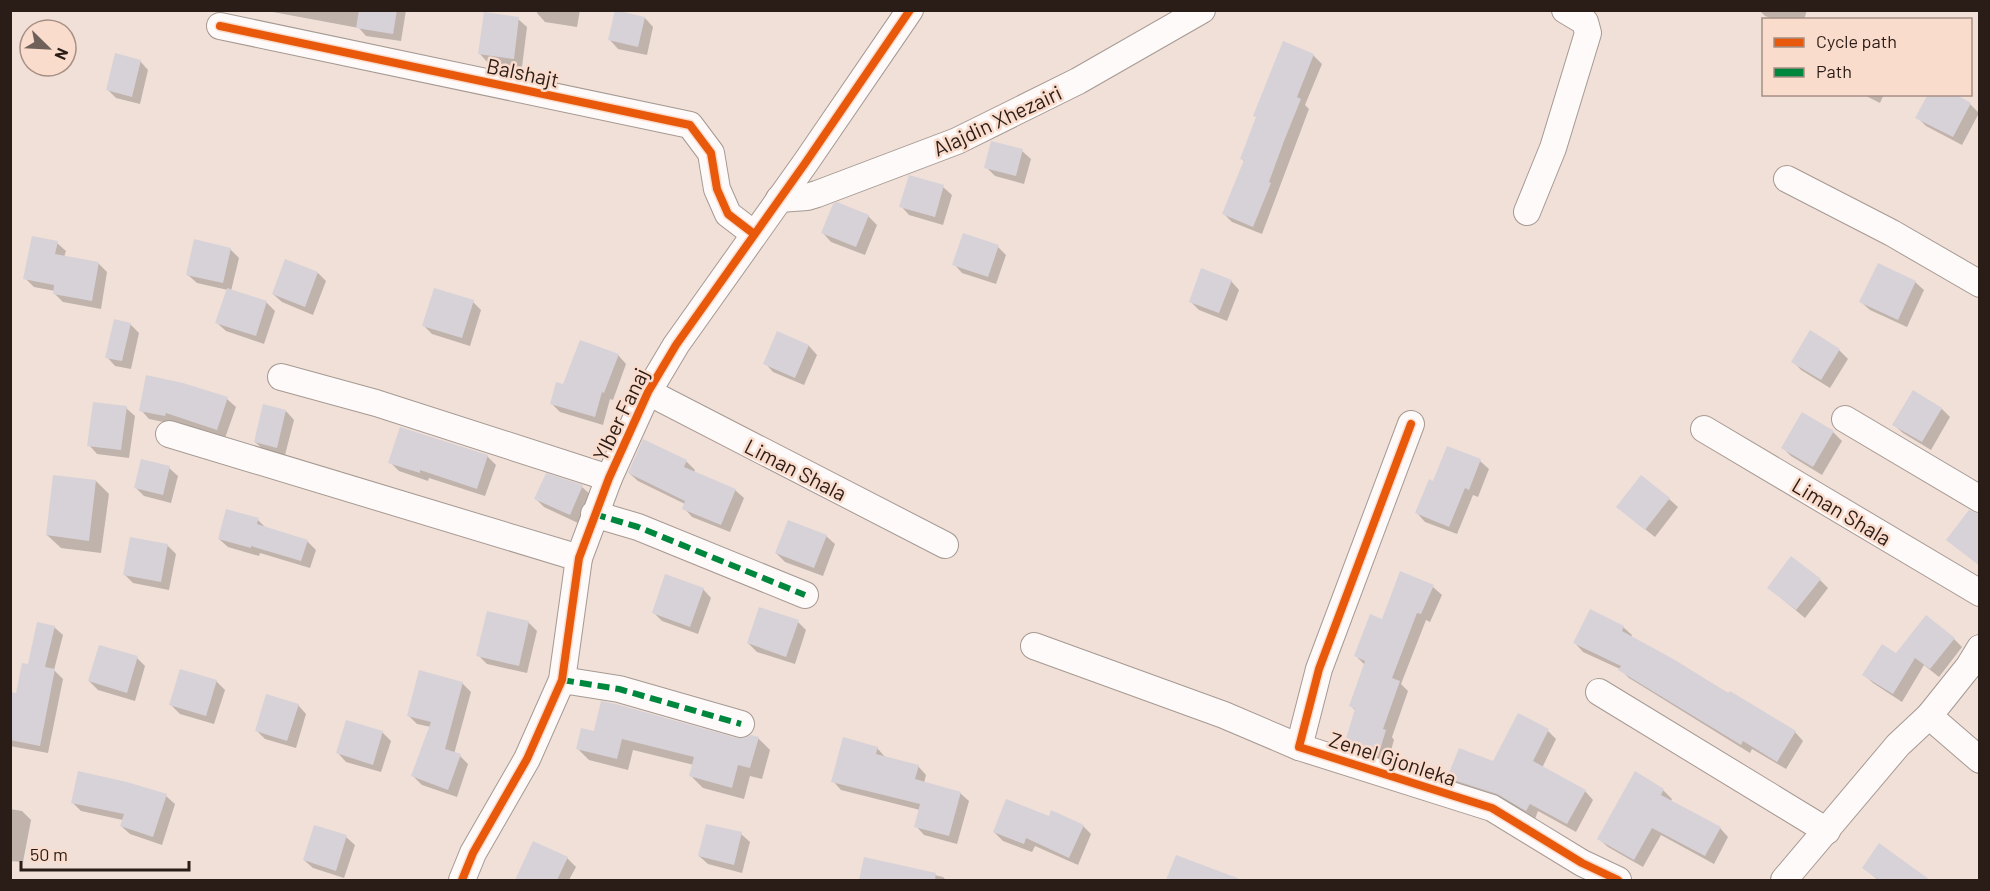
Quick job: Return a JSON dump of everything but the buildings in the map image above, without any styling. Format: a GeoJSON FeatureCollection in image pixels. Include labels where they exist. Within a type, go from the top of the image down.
{"type":"FeatureCollection","features":[{"type":"Feature","properties":{"kind":"street","name":"Ylber Fanaj"},"geometry":{"type":"LineString","coordinates":[[462,880],[472,853],[506,799],[527,759],[562,680],[579,558],[594,514],[648,392],[676,345],[910,10]]}},
{"type":"Feature","properties":{"kind":"street","name":"Alajdin Xhezairi"},"geometry":{"type":"LineString","coordinates":[[779,199],[817,194],[957,141],[1078,81],[1202,10]]}},
{"type":"Feature","properties":{"kind":"street"},"geometry":{"type":"LineString","coordinates":[[1527,212],[1553,148],[1588,33],[1585,22],[1565,10]]}},
{"type":"Feature","properties":{"kind":"street","name":"Balshajt"},"geometry":{"type":"LineString","coordinates":[[220,26],[690,125],[711,153],[717,189],[728,214],[754,234]]}},
{"type":"Feature","properties":{"kind":"street"},"geometry":{"type":"LineString","coordinates":[[1787,179],[1892,233],[1980,284]]}},
{"type":"Feature","properties":{"kind":"street","name":"Ylber Fanaj"},"geometry":{"type":"LineString","coordinates":[[281,377],[376,403],[609,478]]}},
{"type":"Feature","properties":{"kind":"street","name":"Liman Shala"},"geometry":{"type":"LineString","coordinates":[[648,392],[945,545]]}},
{"type":"Feature","properties":{"kind":"street"},"geometry":{"type":"LineString","coordinates":[[1845,419],[1980,499]]}},
{"type":"Feature","properties":{"kind":"street","name":"Zenel Gjonleka"},"geometry":{"type":"LineString","coordinates":[[1411,424],[1319,669],[1299,747],[1492,808],[1582,863],[1618,880]]}},
{"type":"Feature","properties":{"kind":"street","name":"Liman Shala"},"geometry":{"type":"LineString","coordinates":[[1704,429],[1980,593]]}},
{"type":"Feature","properties":{"kind":"street"},"geometry":{"type":"LineString","coordinates":[[168,434],[579,558]]}},
{"type":"Feature","properties":{"kind":"street"},"geometry":{"type":"LineString","coordinates":[[594,514],[638,527],[806,595]]}},
{"type":"Feature","properties":{"kind":"street"},"geometry":{"type":"LineString","coordinates":[[1034,646],[1224,715],[1299,747]]}},
{"type":"Feature","properties":{"kind":"street"},"geometry":{"type":"LineString","coordinates":[[1784,880],[1898,745],[1929,716],[1969,666],[1980,648]]}},
{"type":"Feature","properties":{"kind":"street"},"geometry":{"type":"LineString","coordinates":[[562,680],[619,689],[741,724]]}},
{"type":"Feature","properties":{"kind":"street"},"geometry":{"type":"LineString","coordinates":[[1599,692],[1827,831]]}},
{"type":"Feature","properties":{"kind":"street"},"geometry":{"type":"LineString","coordinates":[[1929,716],[1980,760]]}},
{"type":"Feature","properties":{"kind":"marked path"},"geometry":{"type":"LineString","coordinates":[[594,514],[638,527],[805,595]]}},
{"type":"Feature","properties":{"kind":"marked path"},"geometry":{"type":"LineString","coordinates":[[562,680],[619,689],[741,724]]}},
{"type":"Feature","properties":{"kind":"cycle path"},"geometry":{"type":"LineString","coordinates":[[462,880],[473,853],[527,759],[562,680],[579,558],[609,478],[648,392],[676,345],[910,10]]}},
{"type":"Feature","properties":{"kind":"cycle path"},"geometry":{"type":"LineString","coordinates":[[220,26],[690,125],[711,153],[717,189],[728,214],[754,234]]}},
{"type":"Feature","properties":{"kind":"cycle path"},"geometry":{"type":"LineString","coordinates":[[1411,424],[1319,669],[1299,747],[1492,808],[1582,863],[1618,880]]}}]}
